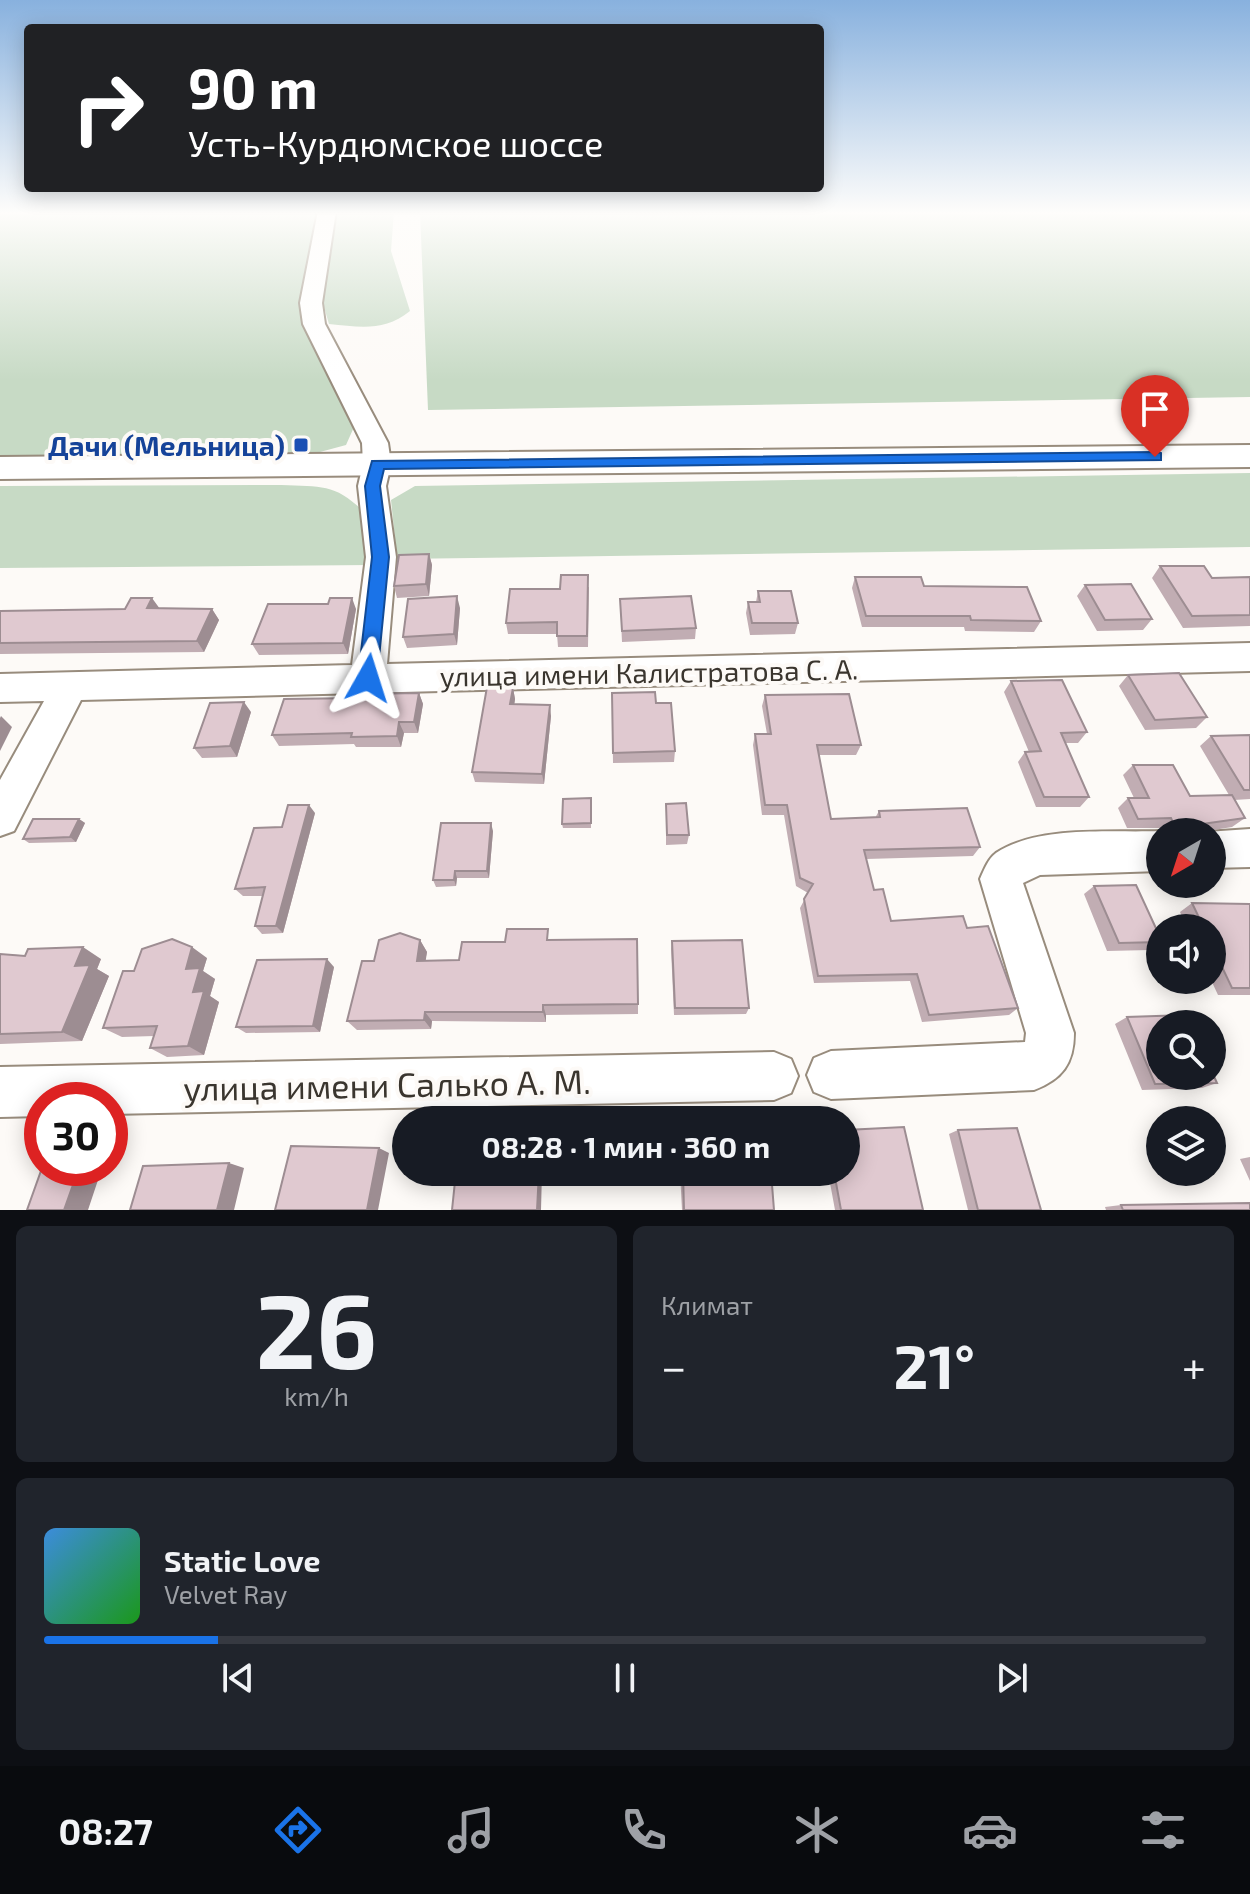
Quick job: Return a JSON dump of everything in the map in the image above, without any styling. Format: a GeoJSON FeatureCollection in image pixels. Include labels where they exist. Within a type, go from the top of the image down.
{"type":"FeatureCollection","features":[{"type":"Feature","properties":{"kind":"main road"},"geometry":{"type":"LineString","coordinates":[[0,468],[1250,456]]}},
{"type":"Feature","properties":{"kind":"street"},"geometry":{"type":"LineString","coordinates":[[317,267],[311,303],[314,324],[375,443],[377,464],[372,486],[381,557],[368,678]]}},
{"type":"Feature","properties":{"kind":"street","name":"улица имени Калистратова С. А."},"geometry":{"type":"LineString","coordinates":[[0,688],[1250,657]]}},
{"type":"Feature","properties":{"kind":"street"},"geometry":{"type":"LineString","coordinates":[[0,818],[70,687]]}},
{"type":"Feature","properties":{"kind":"street"},"geometry":{"type":"LineString","coordinates":[[1226,849],[1250,848]]}},
{"type":"Feature","properties":{"kind":"street"},"geometry":{"type":"LineString","coordinates":[[831,1075],[1034,1066],[1050,1052],[1050,1033],[1001,879],[1009,868],[1037,855],[1146,851]]}},
{"type":"Feature","properties":{"kind":"street","name":"улица имени Салько А. М."},"geometry":{"type":"LineString","coordinates":[[0,1092],[774,1076]]}},
{"type":"Feature","properties":{"kind":"green space"},"geometry":{"type":"Polygon","coordinates":[[[0,267],[309,267],[303,302],[305,326],[354,427],[346,445],[320,452],[0,456],[0,267]]]}},
{"type":"Feature","properties":{"kind":"green space"},"geometry":{"type":"Polygon","coordinates":[[[328,267],[396,267],[410,311],[381,325],[329,324],[322,300],[328,267]]]}},
{"type":"Feature","properties":{"kind":"green space"},"geometry":{"type":"Polygon","coordinates":[[[422,267],[1250,267],[1250,397],[428,410],[422,267]]]}},
{"type":"Feature","properties":{"kind":"green space"},"geometry":{"type":"Polygon","coordinates":[[[1250,473],[1250,547],[397,559],[391,500],[415,486],[1250,473]]]}},
{"type":"Feature","properties":{"kind":"green space"},"geometry":{"type":"Polygon","coordinates":[[[281,485],[329,489],[357,505],[368,516],[371,565],[0,568],[0,486],[281,485]]]}},
{"type":"Feature","properties":{"kind":"building"},"geometry":{"type":"Polygon","coordinates":[[[429,554],[426,584],[394,586],[399,555],[429,554]]]}},
{"type":"Feature","properties":{"kind":"building"},"geometry":{"type":"Polygon","coordinates":[[[1160,566],[1204,566],[1212,578],[1250,577],[1250,615],[1192,616],[1160,566]]]}},
{"type":"Feature","properties":{"kind":"building"},"geometry":{"type":"Polygon","coordinates":[[[561,575],[588,575],[587,636],[557,636],[557,622],[506,623],[510,589],[560,589],[561,575]]]}},
{"type":"Feature","properties":{"kind":"building"},"geometry":{"type":"Polygon","coordinates":[[[855,577],[921,577],[924,586],[1027,587],[1041,621],[971,620],[970,616],[866,616],[855,577]]]}},
{"type":"Feature","properties":{"kind":"building"},"geometry":{"type":"Polygon","coordinates":[[[1131,584],[1152,619],[1105,620],[1085,585],[1131,584]]]}},
{"type":"Feature","properties":{"kind":"building"},"geometry":{"type":"Polygon","coordinates":[[[758,591],[791,591],[798,623],[752,623],[748,602],[760,602],[758,591]]]}},
{"type":"Feature","properties":{"kind":"building"},"geometry":{"type":"Polygon","coordinates":[[[457,596],[454,634],[403,637],[408,599],[457,596]]]}},
{"type":"Feature","properties":{"kind":"building"},"geometry":{"type":"Polygon","coordinates":[[[691,596],[696,628],[622,631],[620,599],[691,596]]]}},
{"type":"Feature","properties":{"kind":"building"},"geometry":{"type":"Polygon","coordinates":[[[131,598],[152,598],[147,608],[212,609],[197,641],[0,643],[0,611],[125,609],[131,598]]]}},
{"type":"Feature","properties":{"kind":"building"},"geometry":{"type":"Polygon","coordinates":[[[330,598],[352,598],[343,643],[252,644],[268,604],[328,604],[330,598]]]}},
{"type":"Feature","properties":{"kind":"building"},"geometry":{"type":"Polygon","coordinates":[[[1179,673],[1207,717],[1155,720],[1128,675],[1179,673]]]}},
{"type":"Feature","properties":{"kind":"building"},"geometry":{"type":"Polygon","coordinates":[[[1062,680],[1087,732],[1061,733],[1089,797],[1044,797],[1025,752],[1041,751],[1011,681],[1062,680]]]}},
{"type":"Feature","properties":{"kind":"building"},"geometry":{"type":"Polygon","coordinates":[[[487,687],[513,688],[510,704],[550,705],[542,774],[472,772],[487,687]]]}},
{"type":"Feature","properties":{"kind":"building"},"geometry":{"type":"Polygon","coordinates":[[[655,692],[656,703],[671,703],[675,751],[613,753],[612,693],[655,692]]]}},
{"type":"Feature","properties":{"kind":"building"},"geometry":{"type":"Polygon","coordinates":[[[419,693],[414,722],[399,722],[397,736],[351,737],[352,733],[272,735],[284,699],[419,693]]]}},
{"type":"Feature","properties":{"kind":"building"},"geometry":{"type":"Polygon","coordinates":[[[849,694],[861,745],[817,745],[831,819],[880,817],[879,811],[967,808],[980,847],[864,850],[874,890],[883,889],[891,921],[963,916],[967,928],[988,926],[1018,1008],[929,1015],[917,974],[818,976],[804,899],[813,884],[800,878],[787,805],[765,805],[755,734],[771,734],[765,695],[849,694]]]}},
{"type":"Feature","properties":{"kind":"building"},"geometry":{"type":"Polygon","coordinates":[[[244,702],[230,746],[194,748],[210,703],[244,702]]]}},
{"type":"Feature","properties":{"kind":"building"},"geometry":{"type":"Polygon","coordinates":[[[1250,735],[1250,790],[1244,790],[1211,736],[1250,735]]]}},
{"type":"Feature","properties":{"kind":"building"},"geometry":{"type":"Polygon","coordinates":[[[1133,765],[1173,765],[1190,796],[1232,795],[1245,818],[1226,821],[1226,818],[1138,819],[1128,798],[1149,798],[1133,765]]]}},
{"type":"Feature","properties":{"kind":"building"},"geometry":{"type":"Polygon","coordinates":[[[591,798],[591,823],[562,824],[563,799],[591,798]]]}},
{"type":"Feature","properties":{"kind":"building"},"geometry":{"type":"Polygon","coordinates":[[[686,803],[689,835],[667,835],[666,804],[686,803]]]}},
{"type":"Feature","properties":{"kind":"building"},"geometry":{"type":"Polygon","coordinates":[[[288,805],[309,805],[276,926],[255,926],[265,887],[235,889],[254,828],[282,827],[288,805]]]}},
{"type":"Feature","properties":{"kind":"building"},"geometry":{"type":"Polygon","coordinates":[[[33,819],[79,819],[70,837],[23,839],[33,819]]]}},
{"type":"Feature","properties":{"kind":"building"},"geometry":{"type":"Polygon","coordinates":[[[441,823],[491,823],[487,871],[455,871],[454,880],[433,880],[441,823]]]}},
{"type":"Feature","properties":{"kind":"building"},"geometry":{"type":"Polygon","coordinates":[[[1136,885],[1149,914],[1146,914],[1146,942],[1119,943],[1094,886],[1136,885]]]}},
{"type":"Feature","properties":{"kind":"building"},"geometry":{"type":"Polygon","coordinates":[[[1192,903],[1250,904],[1250,988],[1232,988],[1226,975],[1226,914],[1197,914],[1192,903]]]}},
{"type":"Feature","properties":{"kind":"building"},"geometry":{"type":"Polygon","coordinates":[[[507,929],[548,929],[547,940],[637,939],[638,1004],[543,1005],[543,1012],[425,1012],[424,1020],[347,1021],[362,961],[374,961],[379,940],[400,933],[420,940],[417,961],[459,960],[462,942],[505,942],[507,929]]]}},
{"type":"Feature","properties":{"kind":"building"},"geometry":{"type":"Polygon","coordinates":[[[172,939],[192,947],[186,969],[200,968],[193,992],[204,991],[188,1046],[150,1048],[157,1026],[103,1028],[123,971],[134,971],[142,949],[172,939]]]}},
{"type":"Feature","properties":{"kind":"building"},"geometry":{"type":"Polygon","coordinates":[[[742,940],[749,1008],[675,1008],[672,941],[742,940]]]}},
{"type":"Feature","properties":{"kind":"building"},"geometry":{"type":"Polygon","coordinates":[[[83,947],[75,966],[90,965],[62,1032],[0,1034],[0,954],[25,956],[28,949],[83,947]]]}},
{"type":"Feature","properties":{"kind":"building"},"geometry":{"type":"Polygon","coordinates":[[[327,959],[313,1026],[236,1027],[257,960],[327,959]]]}},
{"type":"Feature","properties":{"kind":"building"},"geometry":{"type":"Polygon","coordinates":[[[1146,1016],[1146,1062],[1127,1017],[1146,1016]]]}},
{"type":"Feature","properties":{"kind":"building"},"geometry":{"type":"Polygon","coordinates":[[[904,1127],[923,1210],[841,1210],[837,1186],[860,1186],[860,1129],[904,1127]]]}},
{"type":"Feature","properties":{"kind":"building"},"geometry":{"type":"Polygon","coordinates":[[[1017,1128],[1041,1210],[978,1210],[958,1130],[1017,1128]]]}},
{"type":"Feature","properties":{"kind":"building"},"geometry":{"type":"Polygon","coordinates":[[[291,1146],[379,1148],[367,1210],[275,1210],[291,1146]]]}},
{"type":"Feature","properties":{"kind":"building"},"geometry":{"type":"Polygon","coordinates":[[[229,1163],[217,1210],[130,1210],[143,1166],[229,1163]]]}},
{"type":"Feature","properties":{"kind":"building"},"geometry":{"type":"Polygon","coordinates":[[[36,1186],[73,1186],[64,1210],[27,1210],[36,1186]]]}},
{"type":"Feature","properties":{"kind":"building"},"geometry":{"type":"Polygon","coordinates":[[[455,1186],[538,1186],[537,1210],[452,1210],[455,1186]]]}},
{"type":"Feature","properties":{"kind":"building"},"geometry":{"type":"Polygon","coordinates":[[[683,1186],[772,1186],[774,1210],[684,1210],[683,1186]]]}},
{"type":"Feature","properties":{"kind":"building"},"geometry":{"type":"Polygon","coordinates":[[[1250,1203],[1250,1210],[1123,1210],[1121,1205],[1250,1203]]]}},
{"type":"Feature","properties":{"kind":"place","name":"Дачи (Мельница)"},"geometry":{"type":"Point","coordinates":[301,445]}},
{"type":"Feature","properties":{"kind":"route"},"geometry":{"type":"LineString","coordinates":[[368,678],[381,557],[372,486],[377,464],[1155,457]]}}]}
